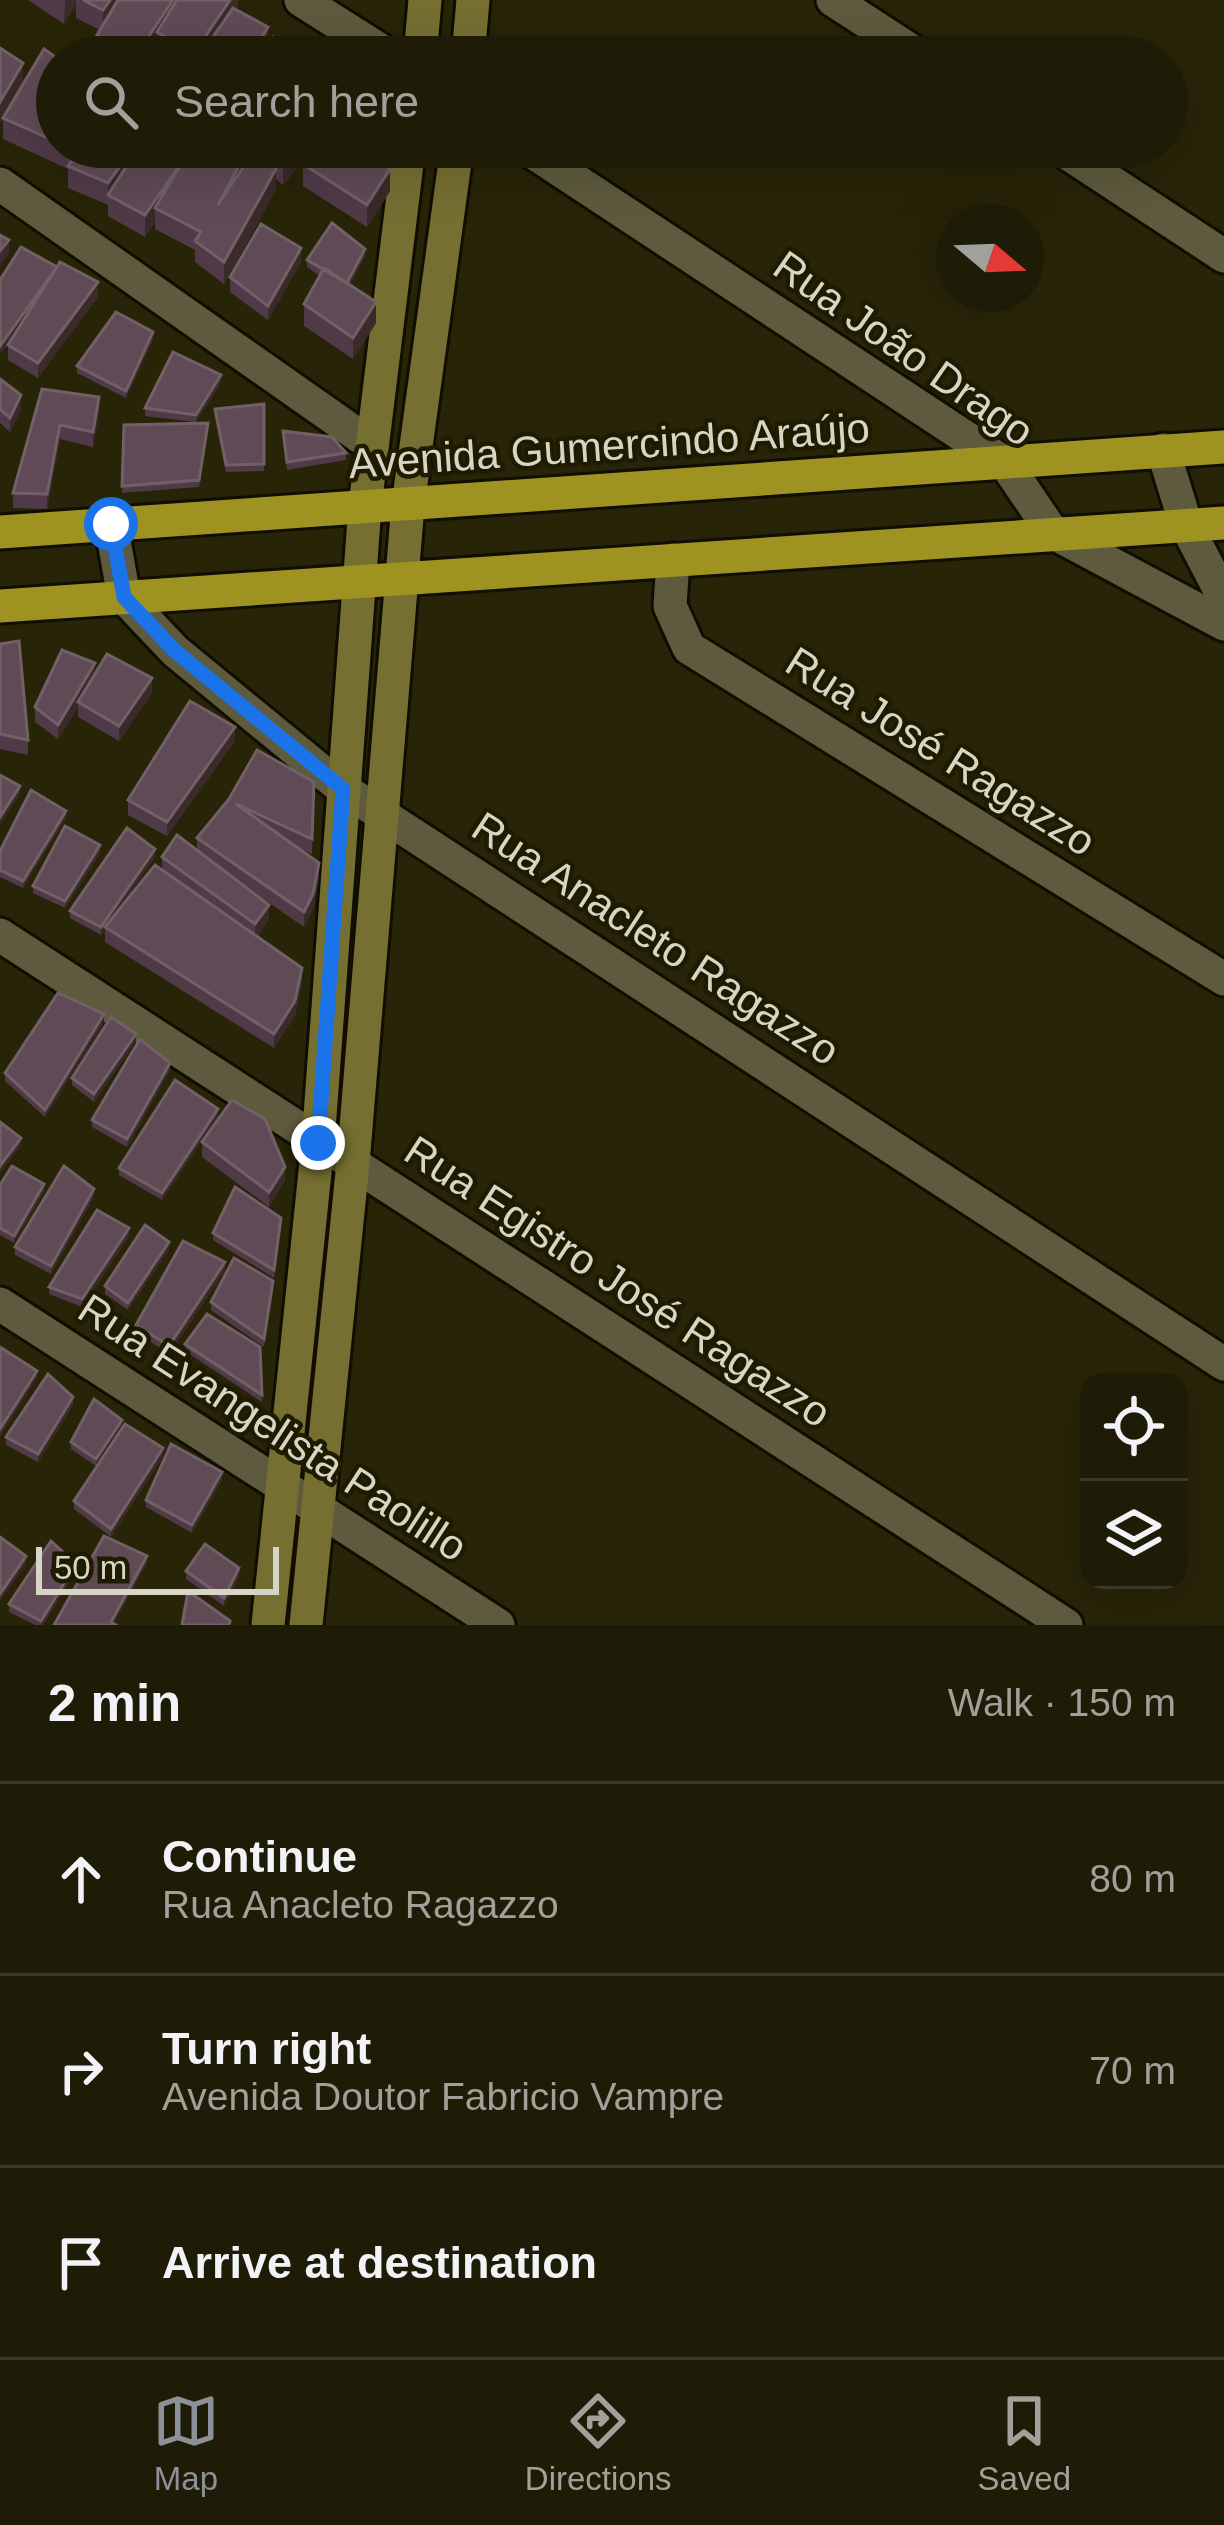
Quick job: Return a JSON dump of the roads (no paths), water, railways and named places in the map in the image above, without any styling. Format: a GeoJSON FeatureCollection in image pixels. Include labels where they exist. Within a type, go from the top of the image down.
{"type":"FeatureCollection","features":[{"type":"Feature","properties":{"kind":"highway","name":"Avenida Gumercindo Araújo"},"geometry":{"type":"LineString","coordinates":[[0,532],[1224,447]]}},
{"type":"Feature","properties":{"kind":"highway"},"geometry":{"type":"LineString","coordinates":[[0,606],[1224,523]]}},
{"type":"Feature","properties":{"kind":"main road"},"geometry":{"type":"LineString","coordinates":[[422,36],[425,0]]}},
{"type":"Feature","properties":{"kind":"main road"},"geometry":{"type":"LineString","coordinates":[[469,36],[473,0]]}},
{"type":"Feature","properties":{"kind":"main road"},"geometry":{"type":"LineString","coordinates":[[268,1625],[318,1143],[365,506],[406,168]]}},
{"type":"Feature","properties":{"kind":"main road"},"geometry":{"type":"LineString","coordinates":[[306,1625],[353,1163],[408,505],[454,168]]}},
{"type":"Feature","properties":{"kind":"street"},"geometry":{"type":"LineString","coordinates":[[302,0],[358,36]]}},
{"type":"Feature","properties":{"kind":"street"},"geometry":{"type":"LineString","coordinates":[[833,0],[888,36]]}},
{"type":"Feature","properties":{"kind":"street","name":"Rua João Drago"},"geometry":{"type":"LineString","coordinates":[[557,168],[1006,464],[1052,532],[1224,624]]}},
{"type":"Feature","properties":{"kind":"street"},"geometry":{"type":"LineString","coordinates":[[1090,168],[1224,256]]}},
{"type":"Feature","properties":{"kind":"street"},"geometry":{"type":"LineString","coordinates":[[0,184],[372,446]]}},
{"type":"Feature","properties":{"kind":"street"},"geometry":{"type":"LineString","coordinates":[[1163,450],[1186,525],[1224,598]]}},
{"type":"Feature","properties":{"kind":"street"},"geometry":{"type":"LineString","coordinates":[[111,524],[124,597]]}},
{"type":"Feature","properties":{"kind":"street","name":"Rua José Ragazzo"},"geometry":{"type":"LineString","coordinates":[[674,560],[670,606],[689,648],[1224,979]]}},
{"type":"Feature","properties":{"kind":"street","name":"Rua Anacleto Ragazzo"},"geometry":{"type":"LineString","coordinates":[[124,597],[175,651],[343,789],[1224,1364]]}},
{"type":"Feature","properties":{"kind":"street","name":"Rua Egistro José Ragazzo"},"geometry":{"type":"LineString","coordinates":[[0,935],[1066,1625]]}},
{"type":"Feature","properties":{"kind":"street","name":"Rua Evangelista Paolillo"},"geometry":{"type":"LineString","coordinates":[[0,1304],[498,1625]]}}]}
